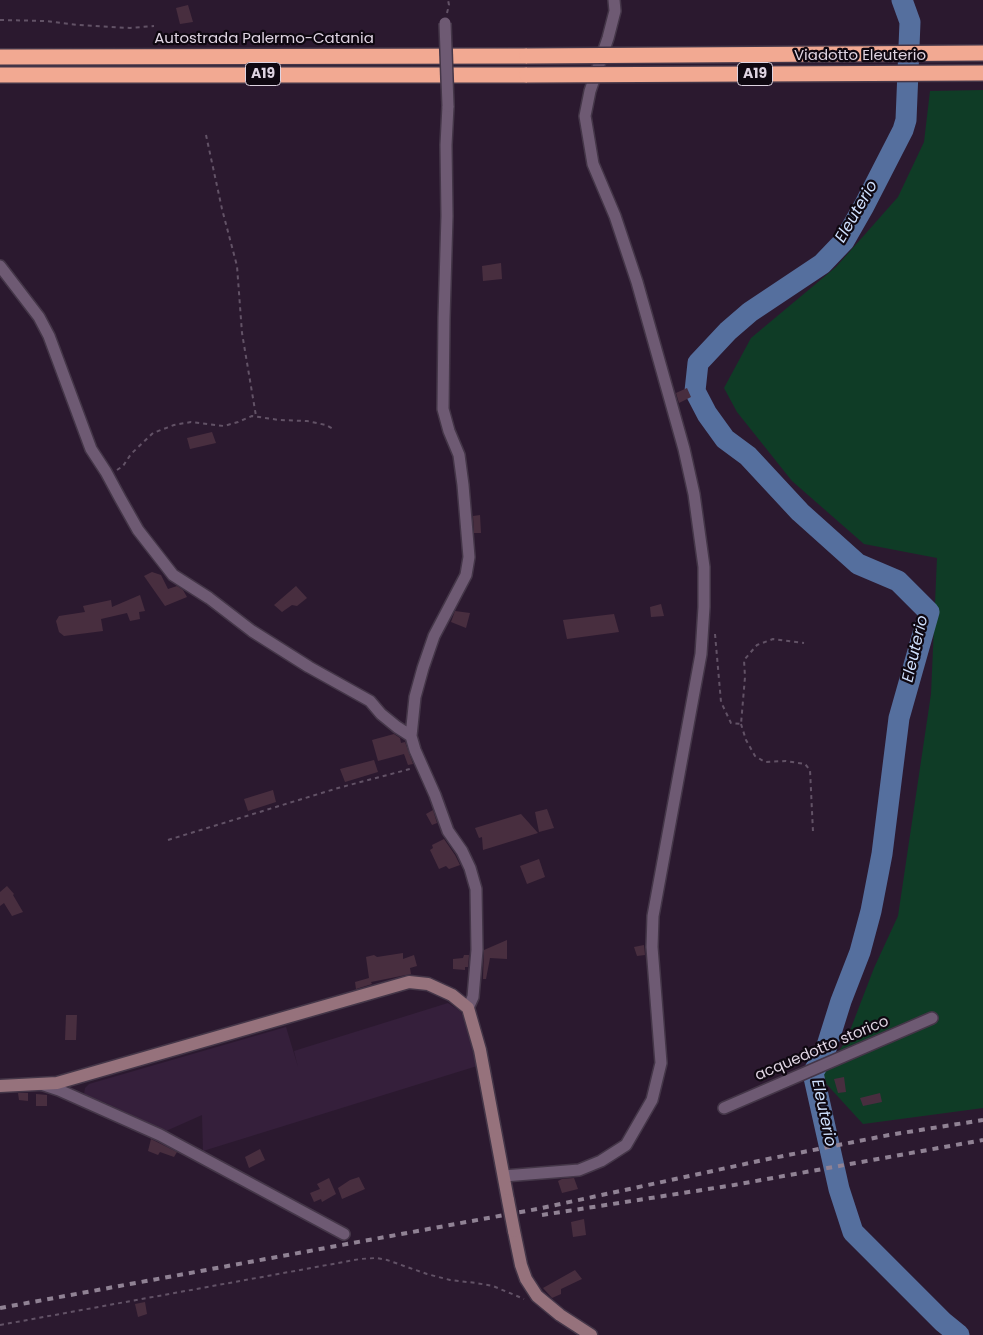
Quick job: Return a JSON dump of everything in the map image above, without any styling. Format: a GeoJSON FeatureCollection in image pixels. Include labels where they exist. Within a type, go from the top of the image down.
{"type":"FeatureCollection","features":[{"type":"Feature","properties":{"kind":"highway","name":"Viadotto Eleuterio"},"geometry":{"type":"LineString","coordinates":[[527,56],[983,53]]}},
{"type":"Feature","properties":{"kind":"highway","name":"Autostrada Palermo-Catania"},"geometry":{"type":"LineString","coordinates":[[0,57],[527,56]]}},
{"type":"Feature","properties":{"kind":"highway","name":"Viadotto Eleuterio"},"geometry":{"type":"LineString","coordinates":[[0,74],[527,75],[983,73]]}},
{"type":"Feature","properties":{"kind":"street"},"geometry":{"type":"LineString","coordinates":[[504,1176],[579,1170],[602,1161],[626,1145],[652,1100],[662,1063],[652,947],[653,916],[701,654],[704,568],[692,485],[684,449],[637,282],[615,216],[593,164],[585,116],[590,91],[615,11],[614,0]]}},
{"type":"Feature","properties":{"kind":"street"},"geometry":{"type":"LineString","coordinates":[[445,22],[448,106],[443,409],[449,431],[459,455],[469,557],[466,575],[434,636],[423,668],[415,697],[411,736],[448,831],[462,851],[470,868],[476,889],[477,950],[473,997],[468,1008]]}},
{"type":"Feature","properties":{"kind":"street"},"geometry":{"type":"LineString","coordinates":[[0,266],[39,317],[60,364],[91,449],[108,475],[138,530],[173,575],[209,598],[252,631],[309,667],[370,701],[381,714],[411,736]]}},
{"type":"Feature","properties":{"kind":"street"},"geometry":{"type":"LineString","coordinates":[[0,1086],[57,1083],[409,982],[428,984],[452,995],[468,1008],[480,1050],[521,1265],[526,1279],[537,1296],[560,1315],[591,1335]]}},
{"type":"Feature","properties":{"kind":"street","name":"acquedotto storico"},"geometry":{"type":"LineString","coordinates":[[724,1108],[932,1018]]}},
{"type":"Feature","properties":{"kind":"street"},"geometry":{"type":"LineString","coordinates":[[40,1084],[59,1090],[160,1135],[344,1234]]}},
{"type":"Feature","properties":{"kind":"path"},"geometry":{"type":"LineString","coordinates":[[0,20],[45,21],[130,28],[154,26]]}},
{"type":"Feature","properties":{"kind":"path"},"geometry":{"type":"LineString","coordinates":[[206,135],[237,266],[242,333],[256,416]]}},
{"type":"Feature","properties":{"kind":"path"},"geometry":{"type":"LineString","coordinates":[[108,475],[123,466],[131,454],[153,433],[174,425],[191,422],[224,426],[256,416],[279,420],[307,421],[326,425],[333,429]]}},
{"type":"Feature","properties":{"kind":"path"},"geometry":{"type":"LineString","coordinates":[[714,628],[721,702],[731,723],[741,724]]}},
{"type":"Feature","properties":{"kind":"path"},"geometry":{"type":"LineString","coordinates":[[804,643],[773,638],[757,645],[744,660],[745,677],[741,724],[746,740],[756,756],[765,762],[786,761],[805,764],[810,770],[814,832]]}},
{"type":"Feature","properties":{"kind":"path"},"geometry":{"type":"LineString","coordinates":[[168,840],[338,788],[422,766]]}},
{"type":"Feature","properties":{"kind":"path"},"geometry":{"type":"LineString","coordinates":[[0,1325],[360,1259],[376,1258],[450,1280],[493,1286],[526,1300]]}},
{"type":"Feature","properties":{"kind":"shaded area"},"geometry":{"type":"Polygon","coordinates":[[[448,1003],[460,1011],[468,1026],[475,1046],[477,1066],[203,1151],[202,1115],[166,1131],[106,1103],[84,1095],[85,1088],[89,1084],[286,1027],[298,1067],[294,1051],[448,1003]]]}},
{"type":"Feature","properties":{"kind":"green space"},"geometry":{"type":"Polygon","coordinates":[[[983,90],[983,1108],[863,1124],[820,1077],[846,1041],[874,968],[898,916],[931,694],[937,558],[864,544],[792,481],[737,412],[724,388],[751,338],[836,267],[898,197],[924,142],[930,91],[983,90]]]}},
{"type":"Feature","properties":{"kind":"building"},"geometry":{"type":"Polygon","coordinates":[[[188,5],[193,22],[180,24],[176,8],[188,5]]]}},
{"type":"Feature","properties":{"kind":"building"},"geometry":{"type":"Polygon","coordinates":[[[501,263],[502,279],[483,281],[482,266],[501,263]]]}},
{"type":"Feature","properties":{"kind":"building"},"geometry":{"type":"Polygon","coordinates":[[[687,388],[691,397],[679,403],[676,393],[687,388]]]}},
{"type":"Feature","properties":{"kind":"building"},"geometry":{"type":"Polygon","coordinates":[[[212,432],[216,443],[190,449],[187,438],[212,432]]]}},
{"type":"Feature","properties":{"kind":"building"},"geometry":{"type":"Polygon","coordinates":[[[480,515],[481,533],[474,533],[473,516],[480,515]]]}},
{"type":"Feature","properties":{"kind":"building"},"geometry":{"type":"Polygon","coordinates":[[[152,572],[161,575],[168,589],[177,586],[183,590],[187,597],[165,606],[144,576],[152,572]]]}},
{"type":"Feature","properties":{"kind":"building"},"geometry":{"type":"Polygon","coordinates":[[[296,586],[307,598],[297,606],[292,605],[282,612],[274,605],[296,586]]]}},
{"type":"Feature","properties":{"kind":"building"},"geometry":{"type":"Polygon","coordinates":[[[140,595],[145,611],[139,612],[140,619],[130,621],[127,613],[101,619],[103,631],[64,636],[59,632],[56,621],[59,616],[85,612],[83,606],[111,600],[112,607],[140,595]]]}},
{"type":"Feature","properties":{"kind":"building"},"geometry":{"type":"Polygon","coordinates":[[[661,604],[664,616],[651,617],[650,607],[661,604]]]}},
{"type":"Feature","properties":{"kind":"building"},"geometry":{"type":"Polygon","coordinates":[[[455,611],[470,613],[466,628],[451,622],[455,611]]]}},
{"type":"Feature","properties":{"kind":"building"},"geometry":{"type":"Polygon","coordinates":[[[614,614],[619,632],[567,639],[563,620],[614,614]]]}},
{"type":"Feature","properties":{"kind":"building"},"geometry":{"type":"Polygon","coordinates":[[[394,734],[400,738],[401,743],[405,742],[413,764],[408,765],[404,754],[378,761],[372,740],[394,734]]]}},
{"type":"Feature","properties":{"kind":"building"},"geometry":{"type":"Polygon","coordinates":[[[374,760],[378,772],[345,782],[340,769],[374,760]]]}},
{"type":"Feature","properties":{"kind":"building"},"geometry":{"type":"Polygon","coordinates":[[[273,790],[276,802],[248,811],[244,799],[273,790]]]}},
{"type":"Feature","properties":{"kind":"building"},"geometry":{"type":"Polygon","coordinates":[[[547,809],[554,828],[539,832],[535,812],[547,809]]]}},
{"type":"Feature","properties":{"kind":"building"},"geometry":{"type":"Polygon","coordinates":[[[433,810],[437,823],[432,825],[426,814],[433,810]]]}},
{"type":"Feature","properties":{"kind":"building"},"geometry":{"type":"Polygon","coordinates":[[[521,814],[538,833],[483,850],[482,837],[479,838],[475,828],[521,814]]]}},
{"type":"Feature","properties":{"kind":"building"},"geometry":{"type":"Polygon","coordinates":[[[444,839],[460,865],[449,869],[446,866],[439,869],[430,850],[433,848],[432,845],[444,839]]]}},
{"type":"Feature","properties":{"kind":"building"},"geometry":{"type":"Polygon","coordinates":[[[539,859],[545,877],[527,884],[520,866],[539,859]]]}},
{"type":"Feature","properties":{"kind":"building"},"geometry":{"type":"Polygon","coordinates":[[[7,886],[14,894],[23,912],[12,916],[4,903],[0,906],[0,892],[7,886]]]}},
{"type":"Feature","properties":{"kind":"building"},"geometry":{"type":"Polygon","coordinates":[[[507,940],[507,959],[490,958],[486,979],[483,979],[484,950],[507,940]]]}},
{"type":"Feature","properties":{"kind":"building"},"geometry":{"type":"Polygon","coordinates":[[[644,945],[645,955],[637,956],[634,947],[644,945]]]}},
{"type":"Feature","properties":{"kind":"building"},"geometry":{"type":"Polygon","coordinates":[[[403,953],[403,959],[414,955],[417,966],[410,968],[411,974],[371,982],[372,984],[356,989],[355,982],[369,978],[366,957],[403,953]]]}},
{"type":"Feature","properties":{"kind":"building"},"geometry":{"type":"Polygon","coordinates":[[[464,955],[469,955],[468,967],[465,967],[465,970],[453,969],[453,959],[463,958],[464,955]]]}},
{"type":"Feature","properties":{"kind":"building"},"geometry":{"type":"Polygon","coordinates":[[[66,1015],[77,1015],[76,1040],[65,1040],[66,1015]]]}},
{"type":"Feature","properties":{"kind":"building"},"geometry":{"type":"Polygon","coordinates":[[[844,1077],[846,1092],[838,1093],[834,1079],[844,1077]]]}},
{"type":"Feature","properties":{"kind":"building"},"geometry":{"type":"Polygon","coordinates":[[[18,1093],[28,1093],[28,1101],[19,1100],[18,1093]]]}},
{"type":"Feature","properties":{"kind":"building"},"geometry":{"type":"Polygon","coordinates":[[[880,1093],[882,1102],[863,1106],[860,1098],[880,1093]]]}},
{"type":"Feature","properties":{"kind":"building"},"geometry":{"type":"Polygon","coordinates":[[[36,1094],[47,1095],[47,1106],[36,1106],[36,1094]]]}},
{"type":"Feature","properties":{"kind":"building"},"geometry":{"type":"Polygon","coordinates":[[[151,1139],[177,1152],[174,1157],[160,1152],[158,1155],[148,1151],[151,1139]]]}},
{"type":"Feature","properties":{"kind":"building"},"geometry":{"type":"Polygon","coordinates":[[[260,1149],[265,1160],[249,1168],[245,1157],[260,1149]]]}},
{"type":"Feature","properties":{"kind":"building"},"geometry":{"type":"Polygon","coordinates":[[[359,1177],[365,1189],[342,1199],[338,1188],[350,1180],[359,1177]]]}},
{"type":"Feature","properties":{"kind":"building"},"geometry":{"type":"Polygon","coordinates":[[[329,1178],[336,1194],[322,1202],[321,1199],[314,1202],[310,1193],[320,1189],[317,1184],[329,1178]]]}},
{"type":"Feature","properties":{"kind":"building"},"geometry":{"type":"Polygon","coordinates":[[[574,1178],[578,1189],[562,1193],[558,1181],[574,1178]]]}},
{"type":"Feature","properties":{"kind":"building"},"geometry":{"type":"Polygon","coordinates":[[[584,1219],[586,1235],[573,1237],[571,1222],[584,1219]]]}},
{"type":"Feature","properties":{"kind":"building"},"geometry":{"type":"Polygon","coordinates":[[[575,1270],[582,1279],[561,1289],[561,1294],[552,1298],[543,1288],[575,1270]]]}},
{"type":"Feature","properties":{"kind":"building"},"geometry":{"type":"Polygon","coordinates":[[[145,1302],[147,1314],[138,1317],[135,1304],[145,1302]]]}},
{"type":"Feature","properties":{"kind":"waterway","name":"Eleuterio"},"geometry":{"type":"LineString","coordinates":[[902,0],[910,22],[906,120],[903,130],[864,206],[844,241],[822,264],[750,312],[728,331],[698,363],[695,391],[707,414],[725,439],[748,456],[800,512],[858,564],[898,581],[929,612],[899,718],[882,854],[871,911],[860,952],[841,1001],[825,1052],[813,1073],[839,1189],[853,1232],[943,1322],[959,1335]]}},
{"type":"Feature","properties":{"kind":"railway"},"geometry":{"type":"LineString","coordinates":[[0,1308],[537,1209],[768,1159],[889,1135],[983,1120]]}},
{"type":"Feature","properties":{"kind":"railway"},"geometry":{"type":"LineString","coordinates":[[542,1215],[734,1185],[983,1140]]}}]}
